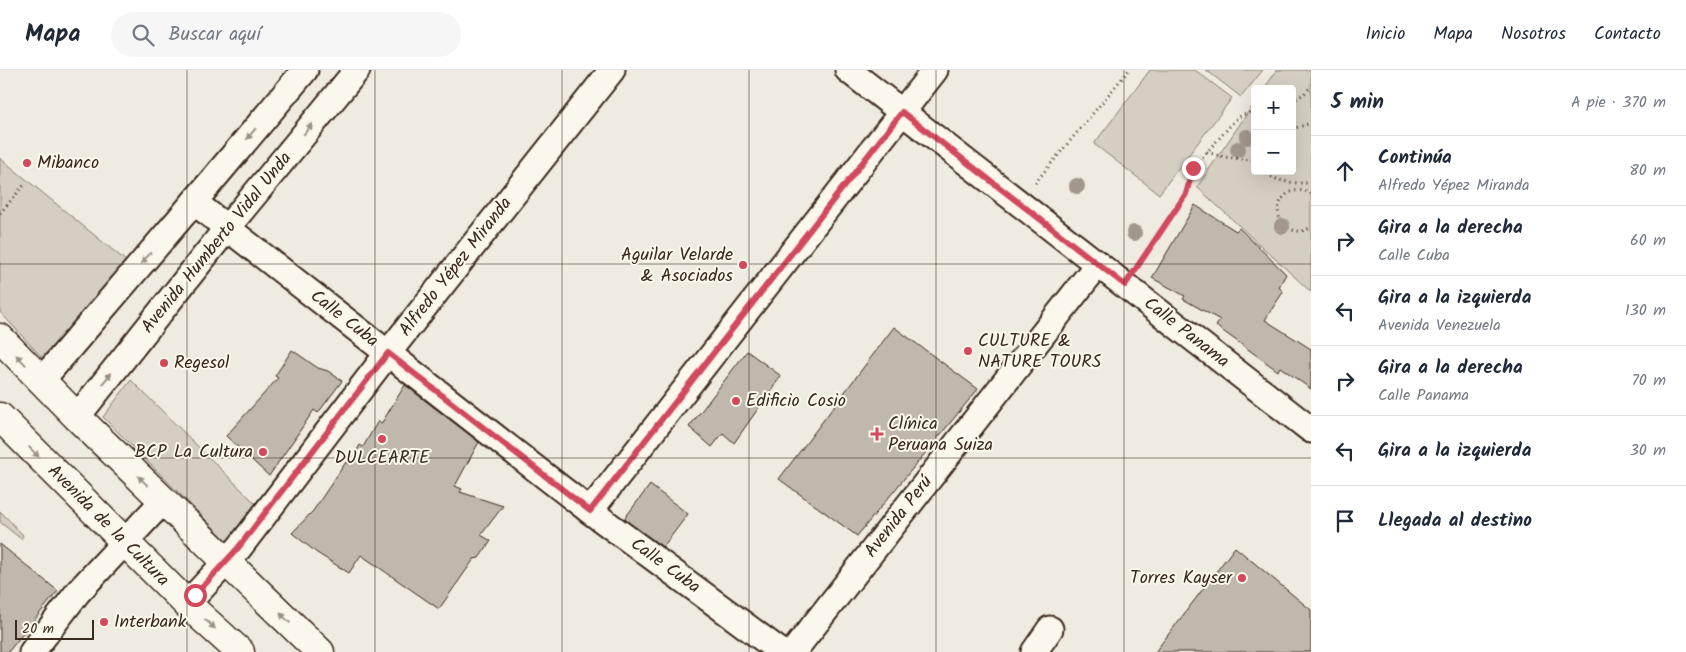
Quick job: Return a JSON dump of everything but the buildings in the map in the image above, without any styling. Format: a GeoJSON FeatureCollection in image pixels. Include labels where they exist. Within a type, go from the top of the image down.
{"type":"FeatureCollection","features":[{"type":"Feature","properties":{"kind":"highway"},"geometry":{"type":"LineString","coordinates":[[0,338],[77,417],[320,652]]}},
{"type":"Feature","properties":{"kind":"highway","name":"Avenida de la Cultura"},"geometry":{"type":"LineString","coordinates":[[0,416],[187,604],[240,652]]}},
{"type":"Feature","properties":{"kind":"street","name":"Avenida Humberto Vidal Unda"},"geometry":{"type":"LineString","coordinates":[[77,417],[227,228],[357,70]]}},
{"type":"Feature","properties":{"kind":"street","name":"Alfredo Yépez Miranda"},"geometry":{"type":"LineString","coordinates":[[187,604],[227,562],[388,353],[612,70]]}},
{"type":"Feature","properties":{"kind":"street","name":"Calle Panama"},"geometry":{"type":"LineString","coordinates":[[848,70],[1311,430]]}},
{"type":"Feature","properties":{"kind":"street"},"geometry":{"type":"LineString","coordinates":[[590,511],[935,70]]}},
{"type":"Feature","properties":{"kind":"street"},"geometry":{"type":"LineString","coordinates":[[41,380],[194,202],[300,72],[330,102]]}},
{"type":"Feature","properties":{"kind":"street","name":"Calle Cuba"},"geometry":{"type":"LineString","coordinates":[[194,202],[590,511],[781,652]]}},
{"type":"Feature","properties":{"kind":"street","name":"Avenida Perú"},"geometry":{"type":"LineString","coordinates":[[793,652],[1098,264]]}},
{"type":"Feature","properties":{"kind":"street"},"geometry":{"type":"LineString","coordinates":[[32,652],[78,592],[163,501]]}},
{"type":"Feature","properties":{"kind":"street"},"geometry":{"type":"LineString","coordinates":[[1034,652],[1050,629]]}},
{"type":"Feature","properties":{"kind":"path"},"geometry":{"type":"LineString","coordinates":[[1019,203],[1129,70]]}},
{"type":"Feature","properties":{"kind":"path"},"geometry":{"type":"LineString","coordinates":[[1296,99],[1304,94],[1311,86]]}},
{"type":"Feature","properties":{"kind":"path"},"geometry":{"type":"LineString","coordinates":[[1125,285],[1186,194],[1193,168],[1238,117],[1251,112]]}},
{"type":"Feature","properties":{"kind":"path"},"geometry":{"type":"LineString","coordinates":[[1296,128],[1311,124]]}},
{"type":"Feature","properties":{"kind":"path"},"geometry":{"type":"LineString","coordinates":[[1207,152],[1224,157],[1251,160]]}},
{"type":"Feature","properties":{"kind":"path"},"geometry":{"type":"LineString","coordinates":[[1267,175],[1291,184],[1311,183]]}},
{"type":"Feature","properties":{"kind":"path"},"geometry":{"type":"LineString","coordinates":[[0,213],[26,183]]}},
{"type":"Feature","properties":{"kind":"path"},"geometry":{"type":"LineString","coordinates":[[1291,184],[1293,190]]}},
{"type":"Feature","properties":{"kind":"path"},"geometry":{"type":"LineString","coordinates":[[1311,193],[1303,189],[1293,190],[1285,195],[1279,203],[1278,213],[1282,222],[1289,228],[1298,231],[1307,230],[1311,227]]}},
{"type":"Feature","properties":{"kind":"shaded area"},"geometry":{"type":"Polygon","coordinates":[[[1150,70],[1195,70],[1232,98],[1159,194],[1094,144],[1150,70]]]}},
{"type":"Feature","properties":{"kind":"shaded area"},"geometry":{"type":"Polygon","coordinates":[[[1206,70],[1263,70],[1241,97],[1206,70]]]}},
{"type":"Feature","properties":{"kind":"shaded area"},"geometry":{"type":"Polygon","coordinates":[[[1277,70],[1311,70],[1311,292],[1197,187],[1251,108],[1251,175],[1296,175],[1296,85],[1267,85],[1277,70]]]}},
{"type":"Feature","properties":{"kind":"shaded area"},"geometry":{"type":"Polygon","coordinates":[[[0,158],[131,265],[49,365],[0,312],[0,158]]]}},
{"type":"Feature","properties":{"kind":"shaded area"},"geometry":{"type":"Polygon","coordinates":[[[131,380],[257,505],[227,541],[103,417],[131,380]]]}},
{"type":"Feature","properties":{"kind":"shaded area"},"geometry":{"type":"Polygon","coordinates":[[[0,511],[23,535],[21,539],[0,522],[0,511]]]}},
{"type":"Feature","properties":{"kind":"place","name":"Mibanco"},"geometry":{"type":"Point","coordinates":[27,163]}},
{"type":"Feature","properties":{"kind":"place","name":"Aguilar Velarde & Asociados"},"geometry":{"type":"Point","coordinates":[743,265]}},
{"type":"Feature","properties":{"kind":"place","name":"CULTURE & NATURE TOURS"},"geometry":{"type":"Point","coordinates":[968,351]}},
{"type":"Feature","properties":{"kind":"place","name":"Regesol"},"geometry":{"type":"Point","coordinates":[164,363]}},
{"type":"Feature","properties":{"kind":"place","name":"Edificio Cosio"},"geometry":{"type":"Point","coordinates":[736,401]}},
{"type":"Feature","properties":{"kind":"place","name":"Clínica Peruana Suiza"},"geometry":{"type":"Point","coordinates":[877,434]}},
{"type":"Feature","properties":{"kind":"place","name":"DULCEARTE"},"geometry":{"type":"Point","coordinates":[382,439]}},
{"type":"Feature","properties":{"kind":"place","name":"BCP La Cultura"},"geometry":{"type":"Point","coordinates":[263,452]}},
{"type":"Feature","properties":{"kind":"place","name":"Torres Kayser"},"geometry":{"type":"Point","coordinates":[1242,578]}},
{"type":"Feature","properties":{"kind":"place","name":"Interbank"},"geometry":{"type":"Point","coordinates":[104,622]}},
{"type":"Feature","properties":{"kind":"route"},"geometry":{"type":"LineString","coordinates":[[195,595],[227,562],[388,353],[590,511],[902,112],[1125,285],[1186,194],[1193,168]]}}]}
